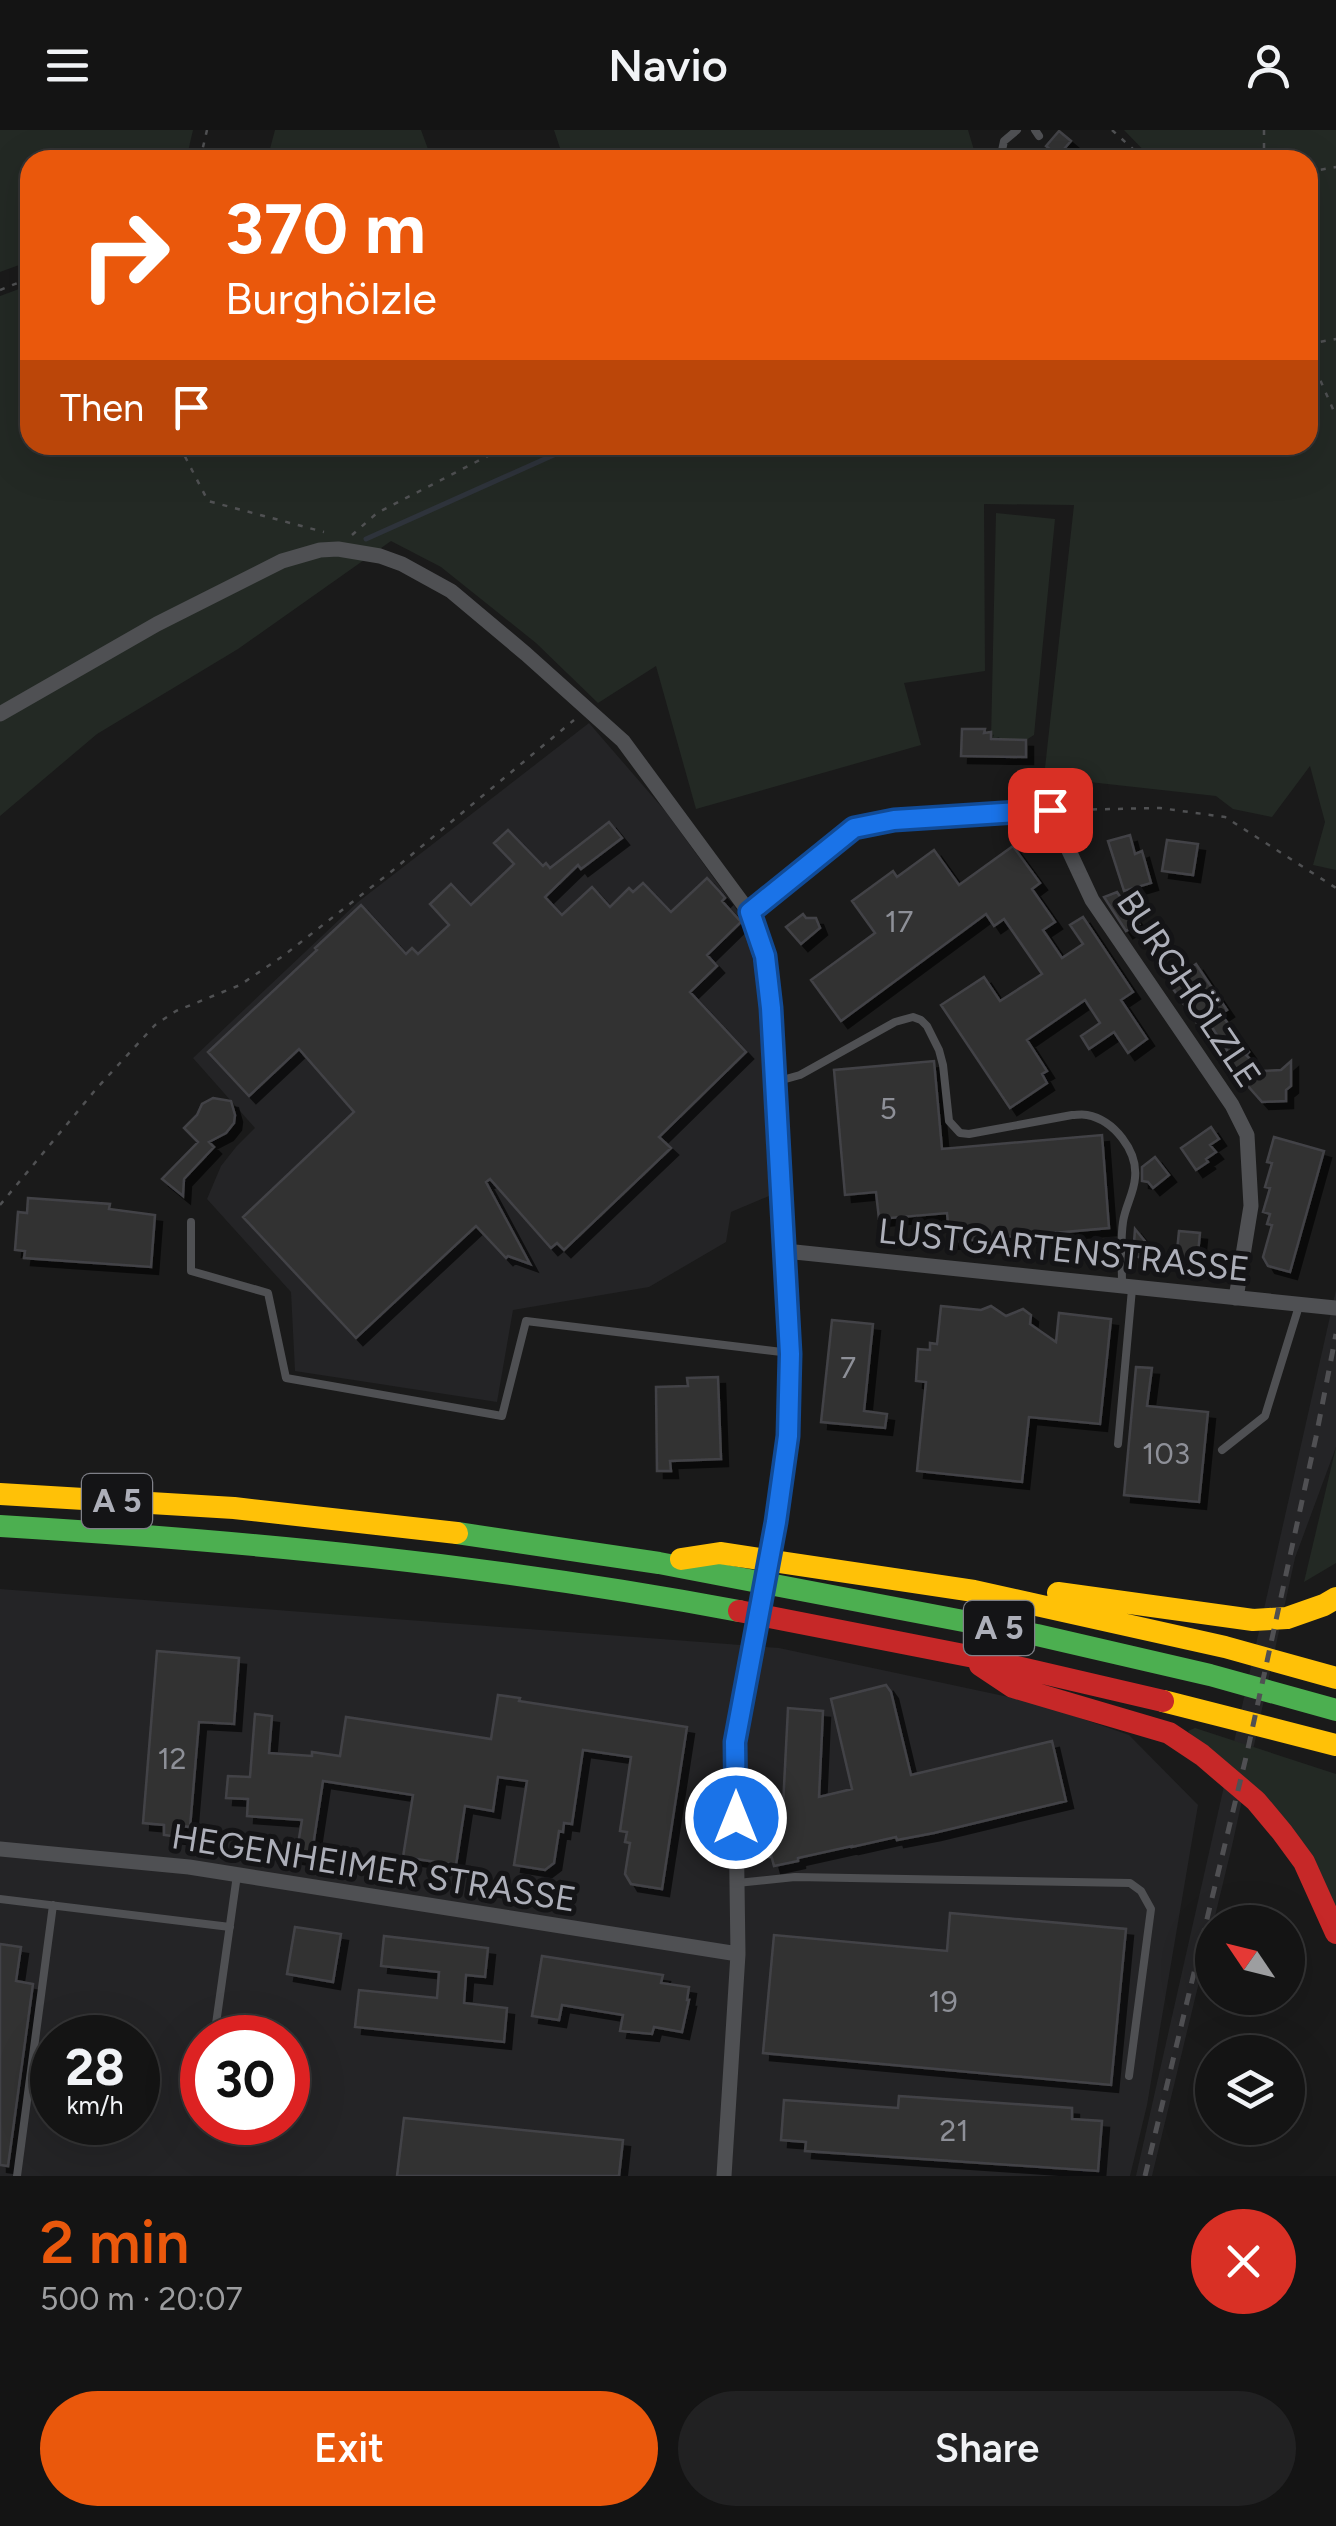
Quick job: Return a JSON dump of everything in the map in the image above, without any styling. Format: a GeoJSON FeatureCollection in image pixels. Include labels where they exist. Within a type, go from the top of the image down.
{"type":"FeatureCollection","features":[{"type":"Feature","properties":{"kind":"highway","name":"A 5"},"geometry":{"type":"LineString","coordinates":[[0,1494],[234,1508],[467,1534],[659,1563],[1037,1635],[1336,1710]]}},
{"type":"Feature","properties":{"kind":"highway","name":"A 5"},"geometry":{"type":"LineString","coordinates":[[0,1526],[361,1555],[684,1602],[967,1656],[1237,1718],[1336,1746]]}},
{"type":"Feature","properties":{"kind":"highway"},"geometry":{"type":"LineString","coordinates":[[659,1563],[720,1553],[974,1591],[1225,1647],[1336,1678]]}},
{"type":"Feature","properties":{"kind":"highway"},"geometry":{"type":"LineString","coordinates":[[974,1591],[998,1584],[1252,1620],[1286,1618],[1336,1598]]}},
{"type":"Feature","properties":{"kind":"highway"},"geometry":{"type":"LineString","coordinates":[[967,1656],[1013,1688],[1169,1733],[1202,1755],[1256,1801],[1282,1832],[1304,1862],[1336,1933]]}},
{"type":"Feature","properties":{"kind":"street"},"geometry":{"type":"LineString","coordinates":[[0,714],[157,624],[282,561],[320,550],[380,556],[451,591],[623,742],[750,912],[765,956],[776,1082],[790,1354],[788,1436],[776,1522],[735,1742],[738,1954],[724,2176]]}},
{"type":"Feature","properties":{"kind":"street"},"geometry":{"type":"LineString","coordinates":[[750,912],[854,828],[894,820],[1050,810]]}},
{"type":"Feature","properties":{"kind":"street","name":"BURGHÖLZLE"},"geometry":{"type":"LineString","coordinates":[[1050,810],[1092,900],[1232,1105],[1246,1135],[1251,1206],[1236,1298]]}},
{"type":"Feature","properties":{"kind":"street","name":"LUSTGARTENSTRASSE"},"geometry":{"type":"LineString","coordinates":[[785,1251],[1336,1308]]}},
{"type":"Feature","properties":{"kind":"street","name":"HEGENHEIMER STRASSE"},"geometry":{"type":"LineString","coordinates":[[0,1850],[189,1867],[738,1954]]}},
{"type":"Feature","properties":{"kind":"lane"},"geometry":{"type":"LineString","coordinates":[[1002,150],[1004,130]]}},
{"type":"Feature","properties":{"kind":"lane"},"geometry":{"type":"LineString","coordinates":[[1004,141],[1017,130]]}},
{"type":"Feature","properties":{"kind":"lane"},"geometry":{"type":"LineString","coordinates":[[776,1082],[800,1075],[895,1022],[913,1016],[927,1026],[939,1050],[949,1121],[960,1134],[1088,1114],[1121,1135],[1136,1173],[1132,1198],[1122,1220],[1127,1287],[1118,1444]]}},
{"type":"Feature","properties":{"kind":"lane"},"geometry":{"type":"LineString","coordinates":[[191,1222],[191,1271],[268,1293],[286,1378],[502,1416],[526,1321],[790,1354]]}},
{"type":"Feature","properties":{"kind":"lane"},"geometry":{"type":"LineString","coordinates":[[1222,1450],[1265,1416],[1300,1304]]}},
{"type":"Feature","properties":{"kind":"lane"},"geometry":{"type":"LineString","coordinates":[[217,2015],[238,1875]]}},
{"type":"Feature","properties":{"kind":"lane"},"geometry":{"type":"LineString","coordinates":[[736,1883],[795,1877],[1130,1883],[1141,1890],[1151,1909],[1129,2076]]}},
{"type":"Feature","properties":{"kind":"lane"},"geometry":{"type":"LineString","coordinates":[[0,1899],[230,1927]]}},
{"type":"Feature","properties":{"kind":"lane"},"geometry":{"type":"LineString","coordinates":[[17,2176],[52,1905]]}},
{"type":"Feature","properties":{"kind":"path"},"geometry":{"type":"LineString","coordinates":[[1112,130],[1134,150]]}},
{"type":"Feature","properties":{"kind":"path"},"geometry":{"type":"LineString","coordinates":[[1318,375],[1336,416]]}},
{"type":"Feature","properties":{"kind":"path"},"geometry":{"type":"LineString","coordinates":[[185,455],[208,501],[326,533],[340,549],[377,513],[490,455]]}},
{"type":"Feature","properties":{"kind":"path"},"geometry":{"type":"LineString","coordinates":[[0,1205],[96,1088],[156,1025],[176,1011],[240,985],[283,956],[587,709]]}},
{"type":"Feature","properties":{"kind":"path"},"geometry":{"type":"LineString","coordinates":[[1050,810],[1160,808],[1225,817],[1336,888]]}},
{"type":"Feature","properties":{"kind":"shaded area"},"geometry":{"type":"Polygon","coordinates":[[[0,130],[193,130],[188,150],[20,150],[20,265],[0,272],[0,130]]]}},
{"type":"Feature","properties":{"kind":"shaded area"},"geometry":{"type":"Polygon","coordinates":[[[275,130],[421,130],[428,150],[270,150],[275,130]]]}},
{"type":"Feature","properties":{"kind":"shaded area"},"geometry":{"type":"Polygon","coordinates":[[[554,130],[968,130],[974,150],[561,150],[554,130]]]}},
{"type":"Feature","properties":{"kind":"shaded area"},"geometry":{"type":"Polygon","coordinates":[[[1124,130],[1336,130],[1336,870],[1313,865],[1325,822],[1310,766],[1272,817],[1233,809],[1216,796],[1044,777],[1074,505],[984,504],[985,671],[904,683],[921,745],[696,809],[656,666],[598,703],[536,643],[441,567],[391,541],[238,649],[97,734],[0,816],[0,296],[20,289],[20,455],[1318,455],[1318,150],[1143,150],[1124,130]]]}},
{"type":"Feature","properties":{"kind":"shaded area"},"geometry":{"type":"Polygon","coordinates":[[[996,513],[1055,519],[1034,735],[1026,740],[991,739],[996,513]]]}},
{"type":"Feature","properties":{"kind":"shaded area"},"geometry":{"type":"Polygon","coordinates":[[[589,723],[666,812],[742,917],[758,981],[769,1196],[731,1212],[726,1242],[649,1287],[513,1310],[497,1402],[295,1371],[291,1292],[207,1199],[221,1166],[255,1128],[193,1058],[358,902],[589,723]]]}},
{"type":"Feature","properties":{"kind":"shaded area"},"geometry":{"type":"Polygon","coordinates":[[[1336,1290],[1336,1447],[1295,1558],[1218,1905],[1197,1905],[1336,1290]]]}},
{"type":"Feature","properties":{"kind":"shaded area"},"geometry":{"type":"Polygon","coordinates":[[[1336,1447],[1336,1563],[1304,1582],[1336,1447]]]}},
{"type":"Feature","properties":{"kind":"shaded area"},"geometry":{"type":"Polygon","coordinates":[[[0,1589],[779,1648],[1037,1703],[1129,1735],[1198,1805],[1147,2105],[1130,2176],[0,2176],[0,1589]]]}},
{"type":"Feature","properties":{"kind":"shaded area"},"geometry":{"type":"Polygon","coordinates":[[[1195,1728],[1336,1774],[1336,1913],[1188,1731],[1195,1728]]]}},
{"type":"Feature","properties":{"kind":"shaded area"},"geometry":{"type":"Polygon","coordinates":[[[1195,1915],[1195,1999],[1152,2176],[1136,2176],[1195,1915]]]}},
{"type":"Feature","properties":{"kind":"building"},"geometry":{"type":"Polygon","coordinates":[[[1059,131],[1071,141],[1063,150],[1046,146],[1059,131]]]}},
{"type":"Feature","properties":{"kind":"building"},"geometry":{"type":"Polygon","coordinates":[[[962,729],[985,729],[984,733],[991,732],[991,739],[1026,740],[1026,757],[961,756],[962,729]]]}},
{"type":"Feature","properties":{"kind":"building"},"geometry":{"type":"Polygon","coordinates":[[[609,822],[622,838],[581,869],[578,865],[545,897],[562,915],[592,887],[610,907],[629,888],[633,892],[643,883],[671,912],[707,878],[741,922],[707,955],[717,966],[690,992],[746,1052],[659,1137],[671,1148],[564,1250],[557,1243],[551,1248],[490,1179],[486,1182],[530,1264],[506,1258],[476,1226],[356,1338],[243,1217],[354,1112],[299,1049],[249,1096],[208,1052],[361,905],[406,954],[412,948],[418,954],[449,925],[430,904],[451,884],[471,905],[514,864],[494,843],[508,830],[543,866],[546,863],[550,868],[609,822]]]}},
{"type":"Feature","properties":{"kind":"building"},"geometry":{"type":"Polygon","coordinates":[[[1130,835],[1135,854],[1142,851],[1151,883],[1124,891],[1108,841],[1130,835]]]}},
{"type":"Feature","properties":{"kind":"building"},"geometry":{"type":"Polygon","coordinates":[[[1167,840],[1198,844],[1193,875],[1162,871],[1167,840]]]}},
{"type":"Feature","properties":{"kind":"building"},"geometry":{"type":"Polygon","coordinates":[[[1013,846],[1040,883],[1032,889],[1055,922],[1043,930],[1062,958],[1083,944],[1070,925],[1083,917],[1133,992],[1121,1000],[1147,1039],[1128,1053],[1114,1032],[1089,1049],[1081,1036],[1100,1023],[1085,1000],[1027,1040],[1047,1071],[1042,1074],[1047,1083],[1010,1108],[941,1005],[984,977],[1000,1001],[1042,974],[1004,919],[994,926],[986,914],[841,1021],[811,980],[875,933],[852,901],[893,871],[897,877],[934,850],[959,885],[1013,846]]]}},
{"type":"Feature","properties":{"kind":"building"},"geometry":{"type":"Polygon","coordinates":[[[1117,892],[1139,924],[1126,931],[1104,897],[1117,892]]]}},
{"type":"Feature","properties":{"kind":"building"},"geometry":{"type":"Polygon","coordinates":[[[803,914],[816,918],[820,928],[801,944],[786,927],[803,914]]]}},
{"type":"Feature","properties":{"kind":"building"},"geometry":{"type":"Polygon","coordinates":[[[1196,964],[1227,1010],[1221,1014],[1249,1052],[1246,1055],[1262,1071],[1281,1070],[1291,1061],[1291,1086],[1286,1090],[1286,1101],[1262,1102],[1223,1053],[1227,1050],[1209,1023],[1201,1029],[1169,983],[1196,964]]]}},
{"type":"Feature","properties":{"kind":"building"},"geometry":{"type":"Polygon","coordinates":[[[934,1061],[942,1149],[1102,1135],[1109,1228],[950,1242],[947,1213],[879,1219],[876,1192],[845,1195],[834,1070],[934,1061]]]}},
{"type":"Feature","properties":{"kind":"building"},"geometry":{"type":"Polygon","coordinates":[[[213,1098],[231,1101],[234,1123],[226,1133],[209,1142],[214,1147],[184,1179],[183,1196],[162,1179],[198,1142],[184,1128],[202,1104],[213,1098]]]}},
{"type":"Feature","properties":{"kind":"building"},"geometry":{"type":"Polygon","coordinates":[[[1211,1127],[1219,1139],[1210,1145],[1216,1152],[1196,1170],[1181,1148],[1211,1127]]]}},
{"type":"Feature","properties":{"kind":"building"},"geometry":{"type":"Polygon","coordinates":[[[1274,1137],[1324,1151],[1290,1272],[1268,1266],[1263,1257],[1272,1225],[1267,1224],[1270,1214],[1263,1212],[1270,1188],[1265,1187],[1274,1137]]]}},
{"type":"Feature","properties":{"kind":"building"},"geometry":{"type":"Polygon","coordinates":[[[1155,1157],[1169,1175],[1153,1188],[1142,1181],[1142,1167],[1155,1157]]]}},
{"type":"Feature","properties":{"kind":"building"},"geometry":{"type":"Polygon","coordinates":[[[28,1198],[110,1204],[109,1209],[155,1215],[151,1267],[24,1258],[25,1251],[15,1250],[18,1212],[27,1213],[28,1198]]]}},
{"type":"Feature","properties":{"kind":"building"},"geometry":{"type":"Polygon","coordinates":[[[1135,1229],[1153,1251],[1142,1260],[1133,1256],[1135,1229]]]}},
{"type":"Feature","properties":{"kind":"building"},"geometry":{"type":"Polygon","coordinates":[[[1179,1231],[1200,1233],[1197,1263],[1176,1261],[1179,1231]]]}},
{"type":"Feature","properties":{"kind":"building"},"geometry":{"type":"Polygon","coordinates":[[[941,1306],[981,1310],[991,1306],[1006,1316],[1023,1309],[1031,1315],[1030,1324],[1056,1342],[1059,1313],[1111,1319],[1100,1424],[1029,1417],[1022,1482],[917,1471],[926,1382],[916,1381],[918,1349],[930,1350],[930,1343],[937,1344],[941,1306]]]}},
{"type":"Feature","properties":{"kind":"building"},"geometry":{"type":"Polygon","coordinates":[[[832,1320],[873,1324],[864,1411],[887,1414],[885,1428],[821,1422],[832,1320]]]}},
{"type":"Feature","properties":{"kind":"building"},"geometry":{"type":"Polygon","coordinates":[[[1136,1367],[1152,1368],[1147,1406],[1208,1412],[1199,1502],[1124,1495],[1136,1367]]]}},
{"type":"Feature","properties":{"kind":"building"},"geometry":{"type":"Polygon","coordinates":[[[718,1377],[721,1459],[670,1461],[671,1471],[657,1471],[656,1387],[688,1386],[687,1378],[718,1377]]]}},
{"type":"Feature","properties":{"kind":"building"},"geometry":{"type":"Polygon","coordinates":[[[157,1651],[239,1658],[234,1724],[199,1722],[190,1827],[181,1826],[180,1837],[164,1835],[164,1825],[143,1823],[157,1651]]]}},
{"type":"Feature","properties":{"kind":"building"},"geometry":{"type":"Polygon","coordinates":[[[886,1685],[911,1775],[1052,1741],[1066,1801],[774,1866],[769,1847],[776,1846],[772,1827],[778,1826],[773,1808],[783,1806],[788,1708],[823,1711],[819,1797],[852,1789],[831,1699],[886,1685]]]}},
{"type":"Feature","properties":{"kind":"building"},"geometry":{"type":"Polygon","coordinates":[[[498,1695],[687,1727],[662,1889],[631,1884],[625,1874],[630,1843],[625,1842],[627,1832],[620,1831],[631,1757],[583,1750],[572,1824],[564,1823],[563,1832],[559,1831],[554,1863],[545,1870],[514,1865],[527,1781],[498,1777],[493,1811],[465,1806],[456,1865],[403,1857],[413,1795],[323,1781],[311,1859],[296,1857],[302,1820],[247,1816],[248,1799],[226,1798],[228,1776],[250,1777],[255,1714],[272,1716],[269,1753],[340,1756],[346,1717],[491,1739],[498,1695]]]}},
{"type":"Feature","properties":{"kind":"building"},"geometry":{"type":"Polygon","coordinates":[[[950,1913],[1126,1929],[1111,2085],[763,2053],[774,1935],[947,1951],[950,1913]]]}},
{"type":"Feature","properties":{"kind":"building"},"geometry":{"type":"Polygon","coordinates":[[[295,1927],[341,1934],[333,1982],[287,1974],[295,1927]]]}},
{"type":"Feature","properties":{"kind":"building"},"geometry":{"type":"Polygon","coordinates":[[[384,1936],[488,1948],[485,1977],[466,1975],[464,2003],[507,2008],[504,2042],[355,2027],[359,1990],[437,1998],[439,1972],[381,1966],[384,1936]]]}},
{"type":"Feature","properties":{"kind":"building"},"geometry":{"type":"Polygon","coordinates":[[[0,1944],[21,1947],[16,1981],[33,1984],[8,2166],[0,2165],[0,1944]]]}},
{"type":"Feature","properties":{"kind":"building"},"geometry":{"type":"Polygon","coordinates":[[[542,1956],[663,1975],[661,1983],[689,1987],[682,2032],[654,2027],[652,2034],[620,2031],[623,2015],[562,2005],[559,2020],[532,2016],[542,1956]]]}},
{"type":"Feature","properties":{"kind":"building"},"geometry":{"type":"Polygon","coordinates":[[[899,2096],[1072,2108],[1072,2119],[1102,2121],[1098,2171],[805,2151],[806,2142],[781,2140],[784,2100],[898,2108],[899,2096]]]}},
{"type":"Feature","properties":{"kind":"building"},"geometry":{"type":"Polygon","coordinates":[[[404,2118],[623,2140],[619,2176],[397,2176],[404,2118]]]}},
{"type":"Feature","properties":{"kind":"waterway"},"geometry":{"type":"LineString","coordinates":[[366,539],[554,455]]}},
{"type":"Feature","properties":{"kind":"railway"},"geometry":{"type":"LineString","coordinates":[[1145,2176],[1247,1753],[1336,1334]]}},
{"type":"Feature","properties":{"kind":"traffic: fast"},"geometry":{"type":"LineString","coordinates":[[0,1526],[371,1557],[555,1580],[739,1611]]}},
{"type":"Feature","properties":{"kind":"traffic: fast"},"geometry":{"type":"LineString","coordinates":[[457,1533],[659,1563],[1037,1635],[1210,1675],[1336,1710]]}},
{"type":"Feature","properties":{"kind":"traffic: slow"},"geometry":{"type":"LineString","coordinates":[[0,1494],[234,1508],[457,1533]]}},
{"type":"Feature","properties":{"kind":"traffic: slow"},"geometry":{"type":"LineString","coordinates":[[681,1559],[720,1553],[974,1591],[1225,1647],[1336,1678]]}},
{"type":"Feature","properties":{"kind":"traffic: slow"},"geometry":{"type":"LineString","coordinates":[[1058,1593],[1253,1620],[1287,1618],[1336,1598]]}},
{"type":"Feature","properties":{"kind":"traffic: slow"},"geometry":{"type":"LineString","coordinates":[[1163,1701],[1336,1745]]}},
{"type":"Feature","properties":{"kind":"traffic: jam"},"geometry":{"type":"LineString","coordinates":[[739,1611],[974,1657],[1163,1701]]}},
{"type":"Feature","properties":{"kind":"traffic: jam"},"geometry":{"type":"LineString","coordinates":[[980,1665],[1013,1687],[1169,1733],[1202,1755],[1256,1801],[1282,1832],[1304,1862],[1336,1933]]}},
{"type":"Feature","properties":{"kind":"route"},"geometry":{"type":"LineString","coordinates":[[736,1818],[735,1742],[776,1522],[788,1436],[790,1354],[771,1008],[765,956],[750,912],[854,828],[894,820],[1050,810]]}}]}
